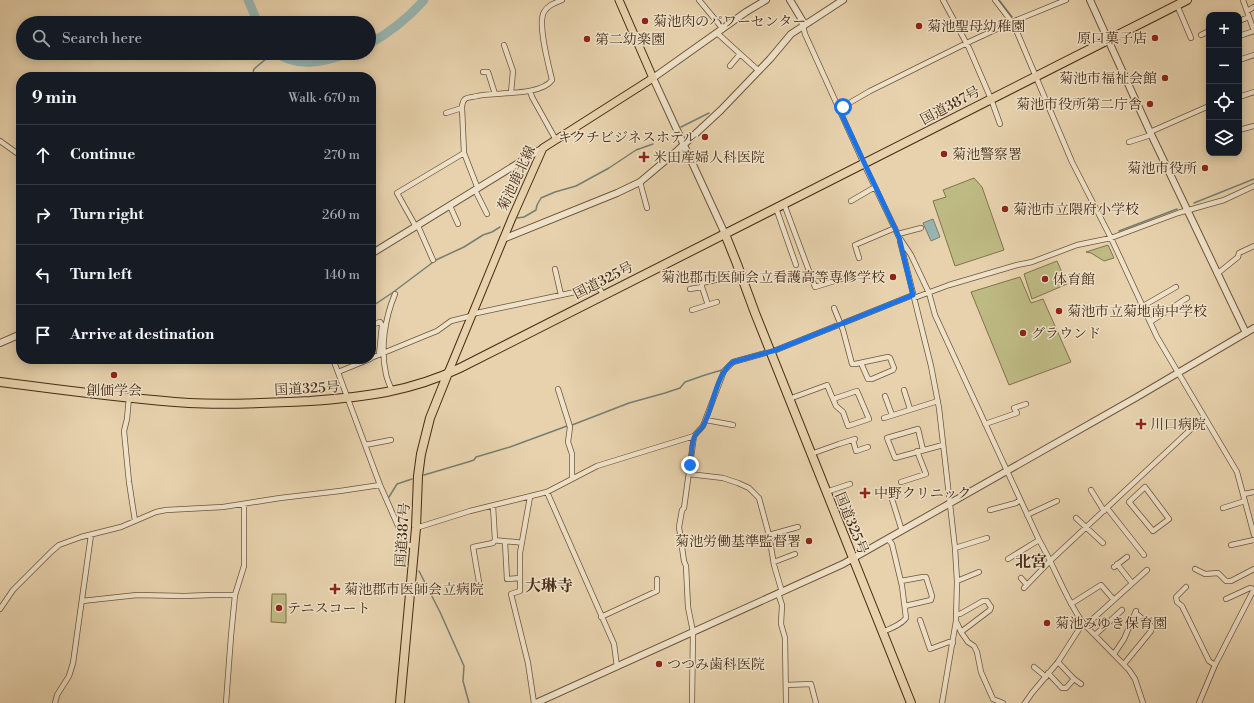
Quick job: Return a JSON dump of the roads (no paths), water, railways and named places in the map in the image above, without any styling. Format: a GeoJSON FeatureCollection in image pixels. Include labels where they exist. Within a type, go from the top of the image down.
{"type":"FeatureCollection","features":[{"type":"Feature","properties":{"kind":"highway","name":"国道387号"},"geometry":{"type":"LineString","coordinates":[[724,234],[936,128],[1182,2]]}},
{"type":"Feature","properties":{"kind":"highway","name":"国道325号"},"geometry":{"type":"LineString","coordinates":[[0,382],[190,403],[234,404],[348,398],[392,392],[448,373],[724,234],[911,703]]}},
{"type":"Feature","properties":{"kind":"highway","name":"国道387号"},"geometry":{"type":"LineString","coordinates":[[400,703],[415,547],[418,476],[421,454],[430,418],[448,373]]}},
{"type":"Feature","properties":{"kind":"main road"},"geometry":{"type":"LineString","coordinates":[[619,0],[653,78]]}},
{"type":"Feature","properties":{"kind":"main road","name":"菊池鹿北線"},"geometry":{"type":"LineString","coordinates":[[448,373],[530,174],[543,148],[653,78]]}},
{"type":"Feature","properties":{"kind":"street"},"geometry":{"type":"LineString","coordinates":[[487,214],[476,189],[464,153],[463,102],[465,99],[484,95],[530,91],[545,86],[552,80],[544,42],[542,20],[543,13],[549,5],[562,0]]}},
{"type":"Feature","properties":{"kind":"street"},"geometry":{"type":"LineString","coordinates":[[699,0],[723,29]]}},
{"type":"Feature","properties":{"kind":"street"},"geometry":{"type":"LineString","coordinates":[[724,234],[653,78],[766,0]]}},
{"type":"Feature","properties":{"kind":"street"},"geometry":{"type":"LineString","coordinates":[[790,0],[802,20],[805,34],[895,228],[931,366],[938,401],[944,445],[957,581],[956,621],[942,703]]}},
{"type":"Feature","properties":{"kind":"street"},"geometry":{"type":"LineString","coordinates":[[503,239],[617,193],[640,182],[721,110],[759,71],[791,34],[843,0]]}},
{"type":"Feature","properties":{"kind":"street"},"geometry":{"type":"LineString","coordinates":[[943,0],[967,44],[991,99],[1000,124]]}},
{"type":"Feature","properties":{"kind":"street"},"geometry":{"type":"LineString","coordinates":[[995,0],[1008,19],[1012,22],[1072,162],[1111,238],[1150,322],[1178,373],[1237,472],[1253,531]]}},
{"type":"Feature","properties":{"kind":"street"},"geometry":{"type":"LineString","coordinates":[[839,109],[870,91],[1012,22],[1066,0]]}},
{"type":"Feature","properties":{"kind":"street"},"geometry":{"type":"LineString","coordinates":[[1090,0],[1187,211],[1191,216],[1246,333]]}},
{"type":"Feature","properties":{"kind":"street"},"geometry":{"type":"LineString","coordinates":[[1242,0],[1254,31],[1242,35]]}},
{"type":"Feature","properties":{"kind":"street"},"geometry":{"type":"LineString","coordinates":[[1182,2],[1192,38]]}},
{"type":"Feature","properties":{"kind":"street"},"geometry":{"type":"LineString","coordinates":[[1247,11],[1254,6]]}},
{"type":"Feature","properties":{"kind":"street"},"geometry":{"type":"LineString","coordinates":[[1242,20],[1249,17]]}},
{"type":"Feature","properties":{"kind":"street"},"geometry":{"type":"LineString","coordinates":[[717,33],[759,71]]}},
{"type":"Feature","properties":{"kind":"street"},"geometry":{"type":"LineString","coordinates":[[1201,34],[1206,33]]}},
{"type":"Feature","properties":{"kind":"street"},"geometry":{"type":"LineString","coordinates":[[504,45],[513,71],[510,93]]}},
{"type":"Feature","properties":{"kind":"street"},"geometry":{"type":"LineString","coordinates":[[730,66],[740,54]]}},
{"type":"Feature","properties":{"kind":"street"},"geometry":{"type":"LineString","coordinates":[[1242,59],[1254,55]]}},
{"type":"Feature","properties":{"kind":"street"},"geometry":{"type":"LineString","coordinates":[[483,72],[488,72],[495,94]]}},
{"type":"Feature","properties":{"kind":"street"},"geometry":{"type":"LineString","coordinates":[[530,91],[556,140]]}},
{"type":"Feature","properties":{"kind":"street"},"geometry":{"type":"LineString","coordinates":[[1242,95],[1254,92]]}},
{"type":"Feature","properties":{"kind":"street"},"geometry":{"type":"LineString","coordinates":[[1129,142],[1151,134],[1206,107]]}},
{"type":"Feature","properties":{"kind":"street"},"geometry":{"type":"LineString","coordinates":[[446,113],[462,108]]}},
{"type":"Feature","properties":{"kind":"street"},"geometry":{"type":"LineString","coordinates":[[1242,129],[1254,126]]}},
{"type":"Feature","properties":{"kind":"street"},"geometry":{"type":"LineString","coordinates":[[0,141],[16,152]]}},
{"type":"Feature","properties":{"kind":"street"},"geometry":{"type":"LineString","coordinates":[[376,251],[543,148]]}},
{"type":"Feature","properties":{"kind":"street"},"geometry":{"type":"LineString","coordinates":[[433,260],[417,227],[397,193],[464,153]]}},
{"type":"Feature","properties":{"kind":"street"},"geometry":{"type":"LineString","coordinates":[[640,182],[647,208]]}},
{"type":"Feature","properties":{"kind":"street"},"geometry":{"type":"LineString","coordinates":[[416,528],[470,511],[547,492],[597,466],[694,436],[706,420],[724,371],[733,362],[771,352],[949,285],[1032,262],[1077,245],[1111,238],[1178,213],[1224,200],[1254,186]]}},
{"type":"Feature","properties":{"kind":"street"},"geometry":{"type":"LineString","coordinates":[[851,201],[875,187]]}},
{"type":"Feature","properties":{"kind":"street"},"geometry":{"type":"LineString","coordinates":[[450,206],[458,224]]}},
{"type":"Feature","properties":{"kind":"street"},"geometry":{"type":"LineString","coordinates":[[780,206],[796,265]]}},
{"type":"Feature","properties":{"kind":"street"},"geometry":{"type":"LineString","coordinates":[[780,206],[815,287],[844,278]]}},
{"type":"Feature","properties":{"kind":"street"},"geometry":{"type":"LineString","coordinates":[[859,258],[855,245],[895,228]]}},
{"type":"Feature","properties":{"kind":"street"},"geometry":{"type":"LineString","coordinates":[[898,236],[921,228]]}},
{"type":"Feature","properties":{"kind":"street"},"geometry":{"type":"LineString","coordinates":[[898,236],[911,255],[928,293],[935,314],[985,424],[1027,515],[1051,560],[1071,604],[1084,625],[1124,664],[1135,679],[1143,703]]}},
{"type":"Feature","properties":{"kind":"street"},"geometry":{"type":"LineString","coordinates":[[1217,274],[1238,257],[1239,253],[1254,246]]}},
{"type":"Feature","properties":{"kind":"street"},"geometry":{"type":"LineString","coordinates":[[555,269],[561,295]]}},
{"type":"Feature","properties":{"kind":"street"},"geometry":{"type":"LineString","coordinates":[[708,305],[702,287],[704,282],[741,276]]}},
{"type":"Feature","properties":{"kind":"street"},"geometry":{"type":"LineString","coordinates":[[690,289],[702,287]]}},
{"type":"Feature","properties":{"kind":"street"},"geometry":{"type":"LineString","coordinates":[[1142,306],[1176,287]]}},
{"type":"Feature","properties":{"kind":"street"},"geometry":{"type":"LineString","coordinates":[[376,356],[412,340],[437,331],[451,321],[471,315],[594,288],[601,290],[604,295]]}},
{"type":"Feature","properties":{"kind":"street"},"geometry":{"type":"LineString","coordinates":[[392,392],[386,374],[384,353],[386,324],[389,309],[395,294]]}},
{"type":"Feature","properties":{"kind":"street"},"geometry":{"type":"LineString","coordinates":[[1150,322],[1187,298]]}},
{"type":"Feature","properties":{"kind":"street"},"geometry":{"type":"LineString","coordinates":[[692,310],[717,302]]}},
{"type":"Feature","properties":{"kind":"street"},"geometry":{"type":"LineString","coordinates":[[834,308],[841,325],[852,364],[890,358],[894,368],[893,370],[872,379],[868,379],[861,363]]}},
{"type":"Feature","properties":{"kind":"street"},"geometry":{"type":"LineString","coordinates":[[376,323],[380,322],[382,325],[379,355]]}},
{"type":"Feature","properties":{"kind":"street"},"geometry":{"type":"LineString","coordinates":[[530,497],[520,553],[520,591],[510,594],[528,663],[535,703],[853,559],[1254,328]]}},
{"type":"Feature","properties":{"kind":"street"},"geometry":{"type":"LineString","coordinates":[[0,343],[16,336]]}},
{"type":"Feature","properties":{"kind":"street"},"geometry":{"type":"LineString","coordinates":[[335,364],[380,486],[406,544],[415,547]]}},
{"type":"Feature","properties":{"kind":"street"},"geometry":{"type":"LineString","coordinates":[[338,372],[358,364]]}},
{"type":"Feature","properties":{"kind":"street"},"geometry":{"type":"LineString","coordinates":[[789,399],[827,385],[836,406],[843,412],[848,426],[869,419],[857,391],[834,400]]}},
{"type":"Feature","properties":{"kind":"street"},"geometry":{"type":"LineString","coordinates":[[558,389],[570,427],[568,442],[572,454],[572,478]]}},
{"type":"Feature","properties":{"kind":"street"},"geometry":{"type":"LineString","coordinates":[[904,390],[910,409]]}},
{"type":"Feature","properties":{"kind":"street"},"geometry":{"type":"LineString","coordinates":[[885,396],[892,415]]}},
{"type":"Feature","properties":{"kind":"street"},"geometry":{"type":"LineString","coordinates":[[130,397],[124,431],[134,521]]}},
{"type":"Feature","properties":{"kind":"street"},"geometry":{"type":"LineString","coordinates":[[884,418],[938,401]]}},
{"type":"Feature","properties":{"kind":"street"},"geometry":{"type":"LineString","coordinates":[[985,424],[1017,414],[1014,408],[1026,404]]}},
{"type":"Feature","properties":{"kind":"street"},"geometry":{"type":"LineString","coordinates":[[1021,578],[1026,586],[1051,560],[1204,417]]}},
{"type":"Feature","properties":{"kind":"street"},"geometry":{"type":"LineString","coordinates":[[706,420],[733,425]]}},
{"type":"Feature","properties":{"kind":"street"},"geometry":{"type":"LineString","coordinates":[[923,450],[918,429],[888,438],[895,458],[944,445]]}},
{"type":"Feature","properties":{"kind":"street"},"geometry":{"type":"LineString","coordinates":[[692,703],[693,632],[688,606],[686,566],[684,561],[680,527],[694,436]]}},
{"type":"Feature","properties":{"kind":"street"},"geometry":{"type":"LineString","coordinates":[[811,454],[854,439],[856,451],[868,447]]}},
{"type":"Feature","properties":{"kind":"street"},"geometry":{"type":"LineString","coordinates":[[365,445],[391,440]]}},
{"type":"Feature","properties":{"kind":"street"},"geometry":{"type":"LineString","coordinates":[[901,482],[926,474],[917,452]]}},
{"type":"Feature","properties":{"kind":"street"},"geometry":{"type":"LineString","coordinates":[[689,474],[723,478],[749,488],[759,498],[769,535],[782,605],[781,624],[785,638],[786,703]]}},
{"type":"Feature","properties":{"kind":"street"},"geometry":{"type":"LineString","coordinates":[[1133,483],[1140,491]]}},
{"type":"Feature","properties":{"kind":"street"},"geometry":{"type":"LineString","coordinates":[[826,492],[850,484]]}},
{"type":"Feature","properties":{"kind":"street"},"geometry":{"type":"LineString","coordinates":[[0,609],[13,590],[59,545],[121,527],[156,512],[244,504],[280,498],[380,486]]}},
{"type":"Feature","properties":{"kind":"street"},"geometry":{"type":"LineString","coordinates":[[1145,487],[1169,518],[1153,531],[1129,502],[1140,491],[1145,487]]}},
{"type":"Feature","properties":{"kind":"street"},"geometry":{"type":"LineString","coordinates":[[1091,490],[1105,510],[1144,556]]}},
{"type":"Feature","properties":{"kind":"street"},"geometry":{"type":"LineString","coordinates":[[547,492],[614,644],[617,667]]}},
{"type":"Feature","properties":{"kind":"street"},"geometry":{"type":"LineString","coordinates":[[1244,494],[1254,492]]}},
{"type":"Feature","properties":{"kind":"street"},"geometry":{"type":"LineString","coordinates":[[891,496],[902,531]]}},
{"type":"Feature","properties":{"kind":"street"},"geometry":{"type":"LineString","coordinates":[[990,510],[1016,503],[1020,500]]}},
{"type":"Feature","properties":{"kind":"street"},"geometry":{"type":"LineString","coordinates":[[1027,515],[1057,501]]}},
{"type":"Feature","properties":{"kind":"street"},"geometry":{"type":"LineString","coordinates":[[1223,508],[1245,501]]}},
{"type":"Feature","properties":{"kind":"street"},"geometry":{"type":"LineString","coordinates":[[226,703],[235,595],[242,576],[244,561],[244,504]]}},
{"type":"Feature","properties":{"kind":"street"},"geometry":{"type":"LineString","coordinates":[[493,506],[495,540]]}},
{"type":"Feature","properties":{"kind":"street"},"geometry":{"type":"LineString","coordinates":[[1076,518],[1103,543]]}},
{"type":"Feature","properties":{"kind":"street"},"geometry":{"type":"LineString","coordinates":[[769,535],[798,527]]}},
{"type":"Feature","properties":{"kind":"street"},"geometry":{"type":"LineString","coordinates":[[55,703],[57,695],[69,676],[73,663],[91,535]]}},
{"type":"Feature","properties":{"kind":"street"},"geometry":{"type":"LineString","coordinates":[[955,548],[987,538]]}},
{"type":"Feature","properties":{"kind":"street"},"geometry":{"type":"LineString","coordinates":[[882,632],[892,629],[906,618],[901,581],[892,544],[888,539]]}},
{"type":"Feature","properties":{"kind":"street"},"geometry":{"type":"LineString","coordinates":[[480,588],[473,547],[493,543],[495,540],[505,542],[509,540],[522,543]]}},
{"type":"Feature","properties":{"kind":"street"},"geometry":{"type":"LineString","coordinates":[[1008,559],[1039,540]]}},
{"type":"Feature","properties":{"kind":"street"},"geometry":{"type":"LineString","coordinates":[[1231,544],[1254,540]]}},
{"type":"Feature","properties":{"kind":"street"},"geometry":{"type":"LineString","coordinates":[[505,542],[507,579],[520,578]]}},
{"type":"Feature","properties":{"kind":"street"},"geometry":{"type":"LineString","coordinates":[[774,562],[795,554]]}},
{"type":"Feature","properties":{"kind":"street"},"geometry":{"type":"LineString","coordinates":[[1127,556],[1116,565],[1132,583]]}},
{"type":"Feature","properties":{"kind":"street"},"geometry":{"type":"LineString","coordinates":[[1195,569],[1218,573],[1226,581],[1230,581],[1254,569]]}},
{"type":"Feature","properties":{"kind":"street"},"geometry":{"type":"LineString","coordinates":[[1025,703],[1058,662],[1084,625],[1147,570]]}},
{"type":"Feature","properties":{"kind":"street"},"geometry":{"type":"LineString","coordinates":[[957,581],[979,572]]}},
{"type":"Feature","properties":{"kind":"street"},"geometry":{"type":"LineString","coordinates":[[901,581],[923,576],[926,577],[932,596],[931,600],[905,606]]}},
{"type":"Feature","properties":{"kind":"street"},"geometry":{"type":"LineString","coordinates":[[601,617],[657,591],[657,579]]}},
{"type":"Feature","properties":{"kind":"street"},"geometry":{"type":"LineString","coordinates":[[1071,604],[1101,585],[1114,600]]}},
{"type":"Feature","properties":{"kind":"street"},"geometry":{"type":"LineString","coordinates":[[1186,587],[1176,597],[1177,602],[1182,606],[1186,617],[1209,661],[1215,665]]}},
{"type":"Feature","properties":{"kind":"street"},"geometry":{"type":"LineString","coordinates":[[1200,703],[1215,665],[1254,589],[1250,588],[1226,599]]}},
{"type":"Feature","properties":{"kind":"street"},"geometry":{"type":"LineString","coordinates":[[82,601],[137,595],[235,595]]}},
{"type":"Feature","properties":{"kind":"street"},"geometry":{"type":"LineString","coordinates":[[956,614],[960,614],[983,601],[987,601],[991,607],[990,610],[961,632]]}},
{"type":"Feature","properties":{"kind":"street"},"geometry":{"type":"LineString","coordinates":[[1095,635],[1122,610]]}},
{"type":"Feature","properties":{"kind":"street"},"geometry":{"type":"LineString","coordinates":[[1114,654],[1124,639],[1137,613],[1151,626],[1151,631],[1124,664]]}},
{"type":"Feature","properties":{"kind":"street"},"geometry":{"type":"LineString","coordinates":[[920,620],[930,649],[949,642],[953,643]]}},
{"type":"Feature","properties":{"kind":"street"},"geometry":{"type":"LineString","coordinates":[[956,621],[961,632],[968,642],[974,646],[977,652],[981,672],[993,699],[1003,703]]}},
{"type":"Feature","properties":{"kind":"street"},"geometry":{"type":"LineString","coordinates":[[1058,662],[1081,684]]}},
{"type":"Feature","properties":{"kind":"street"},"geometry":{"type":"LineString","coordinates":[[1034,667],[1047,675],[1062,688],[1066,688],[1074,678]]}},
{"type":"Feature","properties":{"kind":"street"},"geometry":{"type":"LineString","coordinates":[[786,685],[811,684],[816,703]]}},
{"type":"Feature","properties":{"kind":"water"},"geometry":{"type":"Polygon","coordinates":[[[933,219],[940,237],[931,241],[923,223],[933,219]]]}},
{"type":"Feature","properties":{"kind":"waterway"},"geometry":{"type":"LineString","coordinates":[[248,0],[255,16]]}},
{"type":"Feature","properties":{"kind":"waterway"},"geometry":{"type":"LineString","coordinates":[[376,40],[398,24],[424,0]]}},
{"type":"Feature","properties":{"kind":"waterway"},"geometry":{"type":"LineString","coordinates":[[999,0],[1012,17]]}},
{"type":"Feature","properties":{"kind":"waterway"},"geometry":{"type":"LineString","coordinates":[[253,72],[254,69],[265,60]]}},
{"type":"Feature","properties":{"kind":"waterway"},"geometry":{"type":"LineString","coordinates":[[291,60],[303,62],[326,60]]}},
{"type":"Feature","properties":{"kind":"waterway"},"geometry":{"type":"LineString","coordinates":[[681,127],[709,113]]}},
{"type":"Feature","properties":{"kind":"waterway"},"geometry":{"type":"LineString","coordinates":[[517,218],[524,217],[536,210],[541,198],[576,186],[609,168],[636,150],[653,144]]}},
{"type":"Feature","properties":{"kind":"waterway"},"geometry":{"type":"LineString","coordinates":[[1194,203],[1254,179]]}},
{"type":"Feature","properties":{"kind":"waterway"},"geometry":{"type":"LineString","coordinates":[[1119,231],[1177,209]]}},
{"type":"Feature","properties":{"kind":"waterway"},"geometry":{"type":"LineString","coordinates":[[376,304],[436,260],[464,247],[483,235],[500,227]]}},
{"type":"Feature","properties":{"kind":"waterway"},"geometry":{"type":"LineString","coordinates":[[572,425],[629,403],[680,388],[685,382],[722,370]]}},
{"type":"Feature","properties":{"kind":"waterway"},"geometry":{"type":"LineString","coordinates":[[424,475],[474,460],[476,457],[510,447],[567,426]]}},
{"type":"Feature","properties":{"kind":"waterway"},"geometry":{"type":"LineString","coordinates":[[389,497],[397,484],[412,479]]}},
{"type":"Feature","properties":{"kind":"waterway"},"geometry":{"type":"LineString","coordinates":[[419,571],[440,612],[464,666],[463,681],[469,703]]}},
{"type":"Feature","properties":{"kind":"place","name":"菊池肉のパワーセンター"},"geometry":{"type":"Point","coordinates":[645,21]}},
{"type":"Feature","properties":{"kind":"place","name":"菊池聖母幼稚園"},"geometry":{"type":"Point","coordinates":[919,26]}},
{"type":"Feature","properties":{"kind":"place","name":"原口菓子店"},"geometry":{"type":"Point","coordinates":[1155,38]}},
{"type":"Feature","properties":{"kind":"place","name":"第二幼楽園"},"geometry":{"type":"Point","coordinates":[587,39]}},
{"type":"Feature","properties":{"kind":"place","name":"菊池市福祉会館"},"geometry":{"type":"Point","coordinates":[1165,78]}},
{"type":"Feature","properties":{"kind":"place","name":"菊池市役所第二庁舎"},"geometry":{"type":"Point","coordinates":[1150,104]}},
{"type":"Feature","properties":{"kind":"place","name":"キクチビジネスホテル"},"geometry":{"type":"Point","coordinates":[705,137]}},
{"type":"Feature","properties":{"kind":"place","name":"菊池警察署"},"geometry":{"type":"Point","coordinates":[944,154]}},
{"type":"Feature","properties":{"kind":"place","name":"米田産婦人科医院"},"geometry":{"type":"Point","coordinates":[644,157]}},
{"type":"Feature","properties":{"kind":"place","name":"菊池市役所"},"geometry":{"type":"Point","coordinates":[1205,168]}},
{"type":"Feature","properties":{"kind":"place","name":"菊池市立隈府小学校"},"geometry":{"type":"Point","coordinates":[1005,209]}},
{"type":"Feature","properties":{"kind":"place","name":"菊池郡市医師会立看護高等専修学校"},"geometry":{"type":"Point","coordinates":[893,277]}},
{"type":"Feature","properties":{"kind":"place","name":"体育館"},"geometry":{"type":"Point","coordinates":[1045,279]}},
{"type":"Feature","properties":{"kind":"place","name":"菊池市立菊地南中学校"},"geometry":{"type":"Point","coordinates":[1059,311]}},
{"type":"Feature","properties":{"kind":"place","name":"グラウンド"},"geometry":{"type":"Point","coordinates":[1023,333]}},
{"type":"Feature","properties":{"kind":"place","name":"創価学会"},"geometry":{"type":"Point","coordinates":[114,375]}},
{"type":"Feature","properties":{"kind":"place","name":"川口病院"},"geometry":{"type":"Point","coordinates":[1141,424]}},
{"type":"Feature","properties":{"kind":"place","name":"中野クリニック"},"geometry":{"type":"Point","coordinates":[865,493]}},
{"type":"Feature","properties":{"kind":"place","name":"菊池労働基準監督署"},"geometry":{"type":"Point","coordinates":[809,541]}},
{"type":"Feature","properties":{"kind":"place","name":"菊池郡市医師会立病院"},"geometry":{"type":"Point","coordinates":[335,589]}},
{"type":"Feature","properties":{"kind":"place","name":"テニスコート"},"geometry":{"type":"Point","coordinates":[279,608]}},
{"type":"Feature","properties":{"kind":"place","name":"菊池みゆき保育園"},"geometry":{"type":"Point","coordinates":[1047,623]}},
{"type":"Feature","properties":{"kind":"place","name":"つつみ歯科医院"},"geometry":{"type":"Point","coordinates":[659,664]}},
{"type":"Feature","properties":{"kind":"district","name":"北宮"},"geometry":{"type":"Point","coordinates":[1031,561]}},
{"type":"Feature","properties":{"kind":"district","name":"大琳寺"},"geometry":{"type":"Point","coordinates":[549,585]}}]}
